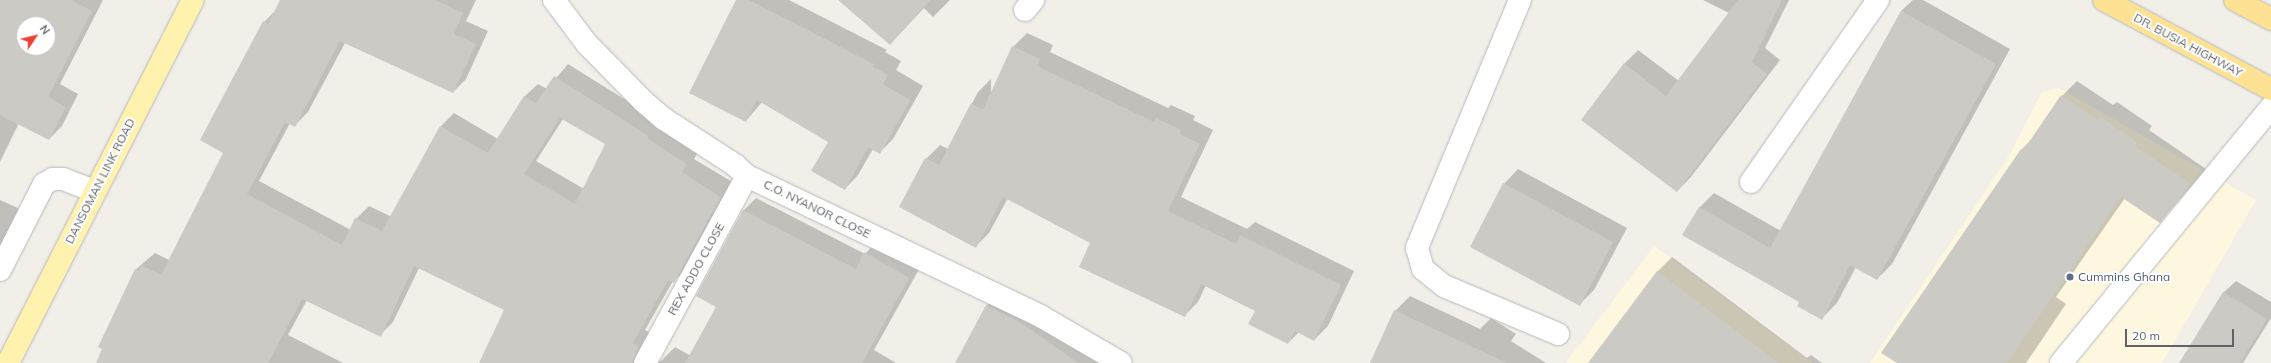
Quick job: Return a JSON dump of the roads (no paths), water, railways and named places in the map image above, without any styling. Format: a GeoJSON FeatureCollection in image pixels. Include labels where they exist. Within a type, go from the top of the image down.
{"type":"FeatureCollection","features":[{"type":"Feature","properties":{"kind":"highway","name":"DR. BUSIA HIGHWAY"},"geometry":{"type":"LineString","coordinates":[[2104,0],[2271,89]]}},
{"type":"Feature","properties":{"kind":"highway"},"geometry":{"type":"LineString","coordinates":[[2235,0],[2271,18]]}},
{"type":"Feature","properties":{"kind":"main road","name":"DANSOMAN LINK ROAD"},"geometry":{"type":"LineString","coordinates":[[7,355],[95,191],[193,0]]}},
{"type":"Feature","properties":{"kind":"street","name":"C.O. NYANOR CLOSE"},"geometry":{"type":"LineString","coordinates":[[554,0],[587,44],[643,101],[664,119],[735,165],[747,176],[1042,317],[1120,363]]}},
{"type":"Feature","properties":{"kind":"street"},"geometry":{"type":"LineString","coordinates":[[1520,0],[1417,248],[1423,270],[1444,286],[1558,334]]}},
{"type":"Feature","properties":{"kind":"street"},"geometry":{"type":"LineString","coordinates":[[1750,182],[1878,0]]}},
{"type":"Feature","properties":{"kind":"street"},"geometry":{"type":"LineString","coordinates":[[2061,363],[2271,107]]}},
{"type":"Feature","properties":{"kind":"street","name":"REX ADDO CLOSE"},"geometry":{"type":"LineString","coordinates":[[645,363],[747,176]]}},
{"type":"Feature","properties":{"kind":"street"},"geometry":{"type":"LineString","coordinates":[[0,270],[44,184],[53,179],[63,179],[95,191]]}},
{"type":"Feature","properties":{"kind":"place","name":"Cummins Ghana"},"geometry":{"type":"Point","coordinates":[2070,277]}}]}
